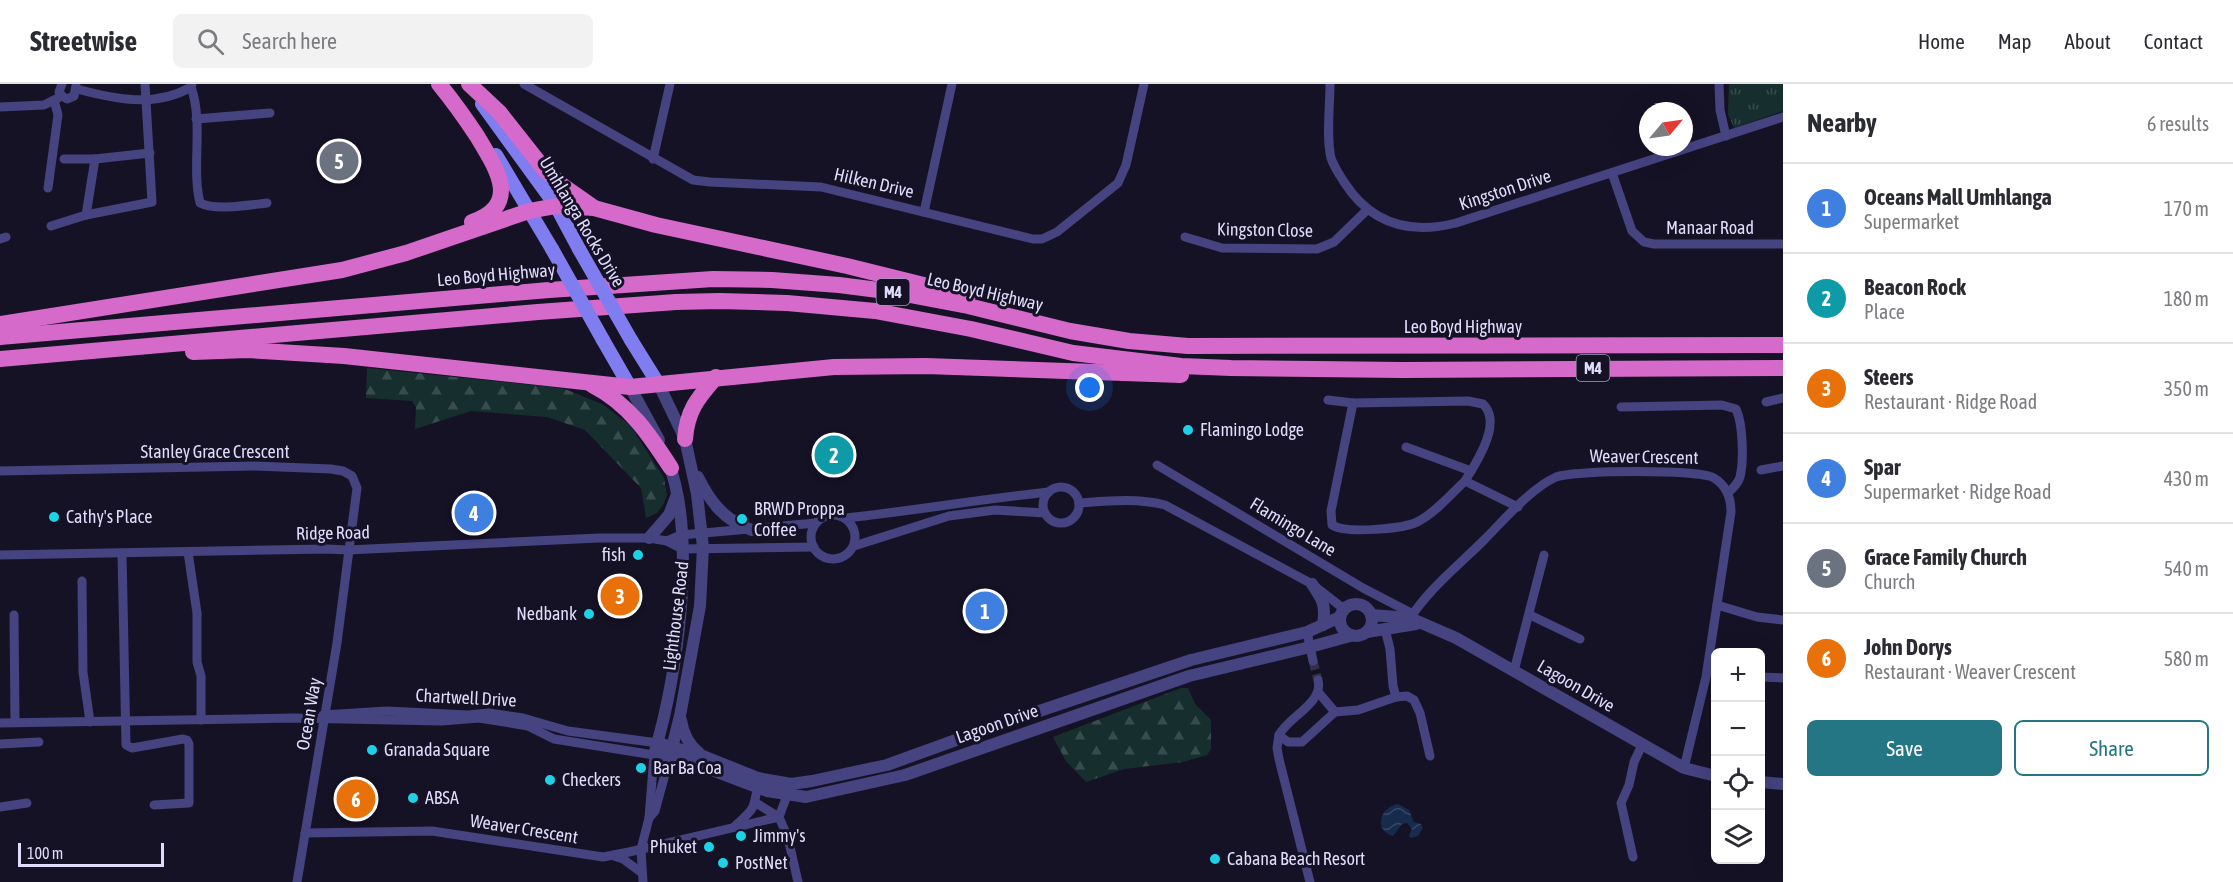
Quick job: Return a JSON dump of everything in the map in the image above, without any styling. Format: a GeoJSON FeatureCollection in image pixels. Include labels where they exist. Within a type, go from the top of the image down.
{"type":"FeatureCollection","features":[{"type":"Feature","properties":{"kind":"highway"},"geometry":{"type":"LineString","coordinates":[[342,270],[482,218],[491,213],[497,205],[502,188],[498,174],[465,117],[441,84]]}},
{"type":"Feature","properties":{"kind":"highway"},"geometry":{"type":"LineString","coordinates":[[468,84],[500,112],[544,169],[594,208]]}},
{"type":"Feature","properties":{"kind":"highway"},"geometry":{"type":"LineString","coordinates":[[0,324],[342,270],[406,253],[529,211],[556,206],[594,208],[656,225],[915,282],[1082,324],[1163,338],[1255,347]]}},
{"type":"Feature","properties":{"kind":"highway","name":"Leo Boyd Highway"},"geometry":{"type":"LineString","coordinates":[[0,337],[655,281],[737,279],[839,285],[894,292],[968,306],[1070,331],[1129,341],[1188,346],[1783,345]]}},
{"type":"Feature","properties":{"kind":"highway","name":"M4"},"geometry":{"type":"LineString","coordinates":[[0,360],[538,312],[720,301],[787,303],[875,311],[971,329],[1073,353],[1181,366],[1403,370],[1783,368]]}},
{"type":"Feature","properties":{"kind":"highway"},"geometry":{"type":"LineString","coordinates":[[0,360],[259,351],[405,361],[630,387],[834,366],[926,366],[1056,373],[1240,377],[1311,377],[1403,370]]}},
{"type":"Feature","properties":{"kind":"highway"},"geometry":{"type":"LineString","coordinates":[[685,439],[686,422],[690,411],[716,377]]}},
{"type":"Feature","properties":{"kind":"highway"},"geometry":{"type":"LineString","coordinates":[[586,382],[605,392],[628,410],[649,435],[671,468]]}},
{"type":"Feature","properties":{"kind":"main road"},"geometry":{"type":"LineString","coordinates":[[441,84],[482,132],[552,249],[630,387]]}},
{"type":"Feature","properties":{"kind":"main road","name":"Umhlanga Rocks Drive"},"geometry":{"type":"LineString","coordinates":[[468,84],[556,206],[631,340],[659,385]]}},
{"type":"Feature","properties":{"kind":"street"},"geometry":{"type":"LineString","coordinates":[[48,188],[58,115],[58,98],[62,84]]}},
{"type":"Feature","properties":{"kind":"street"},"geometry":{"type":"LineString","coordinates":[[51,226],[86,215],[152,202],[145,84]]}},
{"type":"Feature","properties":{"kind":"street","name":"Hilken Drive"},"geometry":{"type":"LineString","coordinates":[[524,84],[684,177],[699,181],[806,185],[1042,239],[1057,232],[1112,189],[1123,177],[1144,84]]}},
{"type":"Feature","properties":{"kind":"street"},"geometry":{"type":"LineString","coordinates":[[653,159],[670,84]]}},
{"type":"Feature","properties":{"kind":"street"},"geometry":{"type":"LineString","coordinates":[[924,212],[952,84]]}},
{"type":"Feature","properties":{"kind":"street","name":"Kingston Drive"},"geometry":{"type":"LineString","coordinates":[[1330,84],[1331,157],[1347,187],[1367,210],[1387,222],[1431,229],[1456,223],[1783,117]]}},
{"type":"Feature","properties":{"kind":"street"},"geometry":{"type":"LineString","coordinates":[[1719,84],[1719,110],[1726,136]]}},
{"type":"Feature","properties":{"kind":"street"},"geometry":{"type":"LineString","coordinates":[[0,107],[39,106],[58,98],[71,98],[75,96],[76,87],[121,100],[164,98],[191,86],[196,119],[200,204],[233,206],[267,203]]}},
{"type":"Feature","properties":{"kind":"street"},"geometry":{"type":"LineString","coordinates":[[196,119],[270,113]]}},
{"type":"Feature","properties":{"kind":"street"},"geometry":{"type":"LineString","coordinates":[[64,159],[95,159],[150,153]]}},
{"type":"Feature","properties":{"kind":"street"},"geometry":{"type":"LineString","coordinates":[[86,215],[95,159]]}},
{"type":"Feature","properties":{"kind":"street","name":"Manaar Road"},"geometry":{"type":"LineString","coordinates":[[1612,173],[1632,231],[1644,242],[1654,244],[1783,244]]}},
{"type":"Feature","properties":{"kind":"street","name":"Kingston Close"},"geometry":{"type":"LineString","coordinates":[[1185,237],[1222,248],[1317,249],[1334,243],[1367,210]]}},
{"type":"Feature","properties":{"kind":"street","name":"Lighthouse Road"},"geometry":{"type":"LineString","coordinates":[[649,818],[655,811],[680,716],[700,606],[703,548],[685,439],[659,385]]}},
{"type":"Feature","properties":{"kind":"street","name":"Lighthouse Road"},"geometry":{"type":"LineString","coordinates":[[630,387],[671,468],[677,491],[682,549],[682,597],[677,646],[656,749],[649,818],[641,849],[642,879]]}},
{"type":"Feature","properties":{"kind":"street"},"geometry":{"type":"LineString","coordinates":[[1766,402],[1783,398]]}},
{"type":"Feature","properties":{"kind":"street"},"geometry":{"type":"LineString","coordinates":[[1328,400],[1353,403],[1468,401],[1483,404],[1488,411],[1488,437],[1482,453],[1465,481],[1417,522],[1385,528],[1353,530],[1337,528],[1332,525],[1331,511],[1353,403]]}},
{"type":"Feature","properties":{"kind":"street"},"geometry":{"type":"LineString","coordinates":[[1621,407],[1722,405],[1736,409],[1741,434],[1742,463],[1739,479],[1728,493],[1731,512],[1717,605],[1713,648]]}},
{"type":"Feature","properties":{"kind":"street"},"geometry":{"type":"LineString","coordinates":[[1406,447],[1471,471]]}},
{"type":"Feature","properties":{"kind":"street"},"geometry":{"type":"LineString","coordinates":[[690,463],[714,505],[734,522],[752,530]]}},
{"type":"Feature","properties":{"kind":"street","name":"Flamingo Lane"},"geometry":{"type":"LineString","coordinates":[[1157,465],[1363,588],[1412,620]]}},
{"type":"Feature","properties":{"kind":"street","name":"Stanley Grace Crescent"},"geometry":{"type":"LineString","coordinates":[[0,471],[255,466],[343,471],[352,476],[357,488],[348,550]]}},
{"type":"Feature","properties":{"kind":"street"},"geometry":{"type":"LineString","coordinates":[[1761,470],[1783,466]]}},
{"type":"Feature","properties":{"kind":"street","name":"Weaver Crescent"},"geometry":{"type":"LineString","coordinates":[[1412,620],[1424,600],[1518,507],[1548,482],[1567,474],[1705,473],[1723,485],[1728,493]]}},
{"type":"Feature","properties":{"kind":"street"},"geometry":{"type":"LineString","coordinates":[[1465,481],[1518,507]]}},
{"type":"Feature","properties":{"kind":"street"},"geometry":{"type":"LineString","coordinates":[[845,518],[1049,492],[1064,487],[1074,493],[1079,502],[1077,513],[1069,521],[1064,523],[1053,521],[1045,513],[1044,502],[1049,492]]}},
{"type":"Feature","properties":{"kind":"street"},"geometry":{"type":"LineString","coordinates":[[649,538],[669,515],[677,491]]}},
{"type":"Feature","properties":{"kind":"street"},"geometry":{"type":"LineString","coordinates":[[1079,502],[1132,501],[1165,505],[1312,584],[1342,613]]}},
{"type":"Feature","properties":{"kind":"street"},"geometry":{"type":"LineString","coordinates":[[816,523],[811,535],[814,547],[822,556],[834,560],[846,556],[854,546],[949,516],[995,510],[1045,513]]}},
{"type":"Feature","properties":{"kind":"street"},"geometry":{"type":"LineString","coordinates":[[667,541],[681,535],[816,523],[826,516],[839,516],[850,522],[855,534],[854,546]]}},
{"type":"Feature","properties":{"kind":"street","name":"Ridge Road"},"geometry":{"type":"LineString","coordinates":[[0,555],[348,550],[599,538],[649,538],[667,541]]}},
{"type":"Feature","properties":{"kind":"street"},"geometry":{"type":"LineString","coordinates":[[667,541],[682,549],[814,547]]}},
{"type":"Feature","properties":{"kind":"street","name":"Ocean Way"},"geometry":{"type":"LineString","coordinates":[[297,882],[347,577],[348,550]]}},
{"type":"Feature","properties":{"kind":"street"},"geometry":{"type":"LineString","coordinates":[[188,552],[197,613],[197,662],[201,676],[201,720]]}},
{"type":"Feature","properties":{"kind":"street"},"geometry":{"type":"LineString","coordinates":[[122,553],[126,745],[129,747],[183,739],[189,744],[189,803],[154,805]]}},
{"type":"Feature","properties":{"kind":"street"},"geometry":{"type":"LineString","coordinates":[[1514,671],[1544,555]]}},
{"type":"Feature","properties":{"kind":"street"},"geometry":{"type":"LineString","coordinates":[[82,581],[83,672],[90,722]]}},
{"type":"Feature","properties":{"kind":"street"},"geometry":{"type":"LineString","coordinates":[[1312,584],[1321,596],[1325,609],[1323,625]]}},
{"type":"Feature","properties":{"kind":"street"},"geometry":{"type":"LineString","coordinates":[[1367,632],[1372,624],[1371,615],[1361,605],[1352,604],[1342,613],[1341,626],[1350,636],[1359,636],[1412,620]]}},
{"type":"Feature","properties":{"kind":"street"},"geometry":{"type":"LineString","coordinates":[[1717,605],[1756,617],[1783,620]]}},
{"type":"Feature","properties":{"kind":"street","name":"Lagoon Drive"},"geometry":{"type":"LineString","coordinates":[[790,790],[850,772],[886,765],[1191,660],[1307,632],[1342,613]]}},
{"type":"Feature","properties":{"kind":"street"},"geometry":{"type":"LineString","coordinates":[[14,615],[15,722]]}},
{"type":"Feature","properties":{"kind":"street","name":"Lagoon Drive"},"geometry":{"type":"LineString","coordinates":[[1371,615],[1412,620],[1456,638],[1684,768],[1711,775]]}},
{"type":"Feature","properties":{"kind":"street"},"geometry":{"type":"LineString","coordinates":[[1530,615],[1580,639]]}},
{"type":"Feature","properties":{"kind":"street"},"geometry":{"type":"LineString","coordinates":[[1385,629],[1396,697]]}},
{"type":"Feature","properties":{"kind":"street"},"geometry":{"type":"LineString","coordinates":[[1307,632],[1313,661]]}},
{"type":"Feature","properties":{"kind":"street","name":"Lagoon Drive"},"geometry":{"type":"LineString","coordinates":[[672,751],[758,783],[790,790],[806,797],[905,775],[1189,676],[1350,636]]}},
{"type":"Feature","properties":{"kind":"street"},"geometry":{"type":"LineString","coordinates":[[1274,640],[1278,655]]}},
{"type":"Feature","properties":{"kind":"street"},"geometry":{"type":"LineString","coordinates":[[1684,768],[1711,677]]}},
{"type":"Feature","properties":{"kind":"street"},"geometry":{"type":"LineString","coordinates":[[1765,677],[1783,678]]}},
{"type":"Feature","properties":{"kind":"street"},"geometry":{"type":"LineString","coordinates":[[1310,882],[1277,748],[1279,735],[1285,724],[1318,692],[1318,680]]}},
{"type":"Feature","properties":{"kind":"street"},"geometry":{"type":"LineString","coordinates":[[1318,692],[1335,712]]}},
{"type":"Feature","properties":{"kind":"street"},"geometry":{"type":"LineString","coordinates":[[1279,735],[1288,742],[1298,743],[1311,735],[1335,712],[1358,710],[1396,697],[1411,698],[1417,704],[1430,756]]}},
{"type":"Feature","properties":{"kind":"street","name":"Chartwell Drive"},"geometry":{"type":"LineString","coordinates":[[0,723],[306,718],[395,711],[468,715],[489,712],[656,749]]}},
{"type":"Feature","properties":{"kind":"street"},"geometry":{"type":"LineString","coordinates":[[680,716],[682,728],[689,743],[703,756]]}},
{"type":"Feature","properties":{"kind":"street"},"geometry":{"type":"LineString","coordinates":[[993,727],[998,743]]}},
{"type":"Feature","properties":{"kind":"street"},"geometry":{"type":"LineString","coordinates":[[0,744],[39,742]]}},
{"type":"Feature","properties":{"kind":"street"},"geometry":{"type":"LineString","coordinates":[[1633,857],[1621,803],[1642,745]]}},
{"type":"Feature","properties":{"kind":"street","name":"Lagoon Drive"},"geometry":{"type":"LineString","coordinates":[[656,749],[703,756],[758,783]]}},
{"type":"Feature","properties":{"kind":"street"},"geometry":{"type":"LineString","coordinates":[[933,749],[939,763]]}},
{"type":"Feature","properties":{"kind":"street"},"geometry":{"type":"LineString","coordinates":[[850,772],[854,787]]}},
{"type":"Feature","properties":{"kind":"street"},"geometry":{"type":"LineString","coordinates":[[1765,782],[1783,784]]}},
{"type":"Feature","properties":{"kind":"street"},"geometry":{"type":"LineString","coordinates":[[735,826],[756,804],[758,783]]}},
{"type":"Feature","properties":{"kind":"street"},"geometry":{"type":"LineString","coordinates":[[779,817],[790,790]]}},
{"type":"Feature","properties":{"kind":"street"},"geometry":{"type":"LineString","coordinates":[[0,807],[27,803]]}},
{"type":"Feature","properties":{"kind":"street"},"geometry":{"type":"LineString","coordinates":[[756,804],[779,817],[788,838],[798,882]]}},
{"type":"Feature","properties":{"kind":"street","name":"Weaver Crescent"},"geometry":{"type":"LineString","coordinates":[[305,832],[426,831],[593,856],[613,855],[779,817]]}},
{"type":"Feature","properties":{"kind":"street"},"geometry":{"type":"LineString","coordinates":[[613,855],[623,860],[642,879]]}},
{"type":"Feature","properties":{"kind":"green space"},"geometry":{"type":"Polygon","coordinates":[[[1729,84],[1783,84],[1783,111],[1734,128],[1728,114],[1729,84]]]}},
{"type":"Feature","properties":{"kind":"green space"},"geometry":{"type":"Polygon","coordinates":[[[367,368],[565,389],[602,404],[630,425],[664,478],[667,495],[663,505],[657,513],[646,518],[641,488],[585,430],[547,417],[471,411],[415,429],[416,407],[412,401],[366,398],[367,368]]]}},
{"type":"Feature","properties":{"kind":"green space"},"geometry":{"type":"Polygon","coordinates":[[[1181,688],[1188,688],[1195,704],[1211,720],[1211,749],[1207,755],[1183,762],[1124,769],[1086,782],[1066,761],[1053,737],[1181,688]]]}},
{"type":"Feature","properties":{"kind":"water"},"geometry":{"type":"Polygon","coordinates":[[[1398,804],[1409,810],[1414,822],[1421,824],[1423,828],[1418,836],[1411,838],[1409,836],[1412,829],[1407,823],[1402,824],[1393,836],[1383,829],[1381,819],[1383,814],[1387,809],[1398,804]]]}},
{"type":"Feature","properties":{"kind":"tunnel"},"geometry":{"type":"LineString","coordinates":[[1313,661],[1318,680]]}},
{"type":"Feature","properties":{"kind":"place","name":"Grace Family Church"},"geometry":{"type":"Point","coordinates":[339,161]}},
{"type":"Feature","properties":{"kind":"place","name":"Flamingo Lodge"},"geometry":{"type":"Point","coordinates":[1188,430]}},
{"type":"Feature","properties":{"kind":"place","name":"Beacon Rock"},"geometry":{"type":"Point","coordinates":[834,455]}},
{"type":"Feature","properties":{"kind":"place","name":"Spar"},"geometry":{"type":"Point","coordinates":[474,513]}},
{"type":"Feature","properties":{"kind":"place","name":"Cathy's Place"},"geometry":{"type":"Point","coordinates":[54,517]}},
{"type":"Feature","properties":{"kind":"place","name":"BRWD Proppa Coffee"},"geometry":{"type":"Point","coordinates":[742,519]}},
{"type":"Feature","properties":{"kind":"place","name":"fish"},"geometry":{"type":"Point","coordinates":[638,555]}},
{"type":"Feature","properties":{"kind":"place","name":"Steers"},"geometry":{"type":"Point","coordinates":[620,596]}},
{"type":"Feature","properties":{"kind":"place","name":"Oceans Mall Umhlanga"},"geometry":{"type":"Point","coordinates":[985,611]}},
{"type":"Feature","properties":{"kind":"place","name":"Nedbank"},"geometry":{"type":"Point","coordinates":[589,614]}},
{"type":"Feature","properties":{"kind":"place","name":"Granada Square"},"geometry":{"type":"Point","coordinates":[372,750]}},
{"type":"Feature","properties":{"kind":"place","name":"Bar Ba Coa"},"geometry":{"type":"Point","coordinates":[641,768]}},
{"type":"Feature","properties":{"kind":"place","name":"Checkers"},"geometry":{"type":"Point","coordinates":[550,780]}},
{"type":"Feature","properties":{"kind":"place","name":"ABSA"},"geometry":{"type":"Point","coordinates":[413,798]}},
{"type":"Feature","properties":{"kind":"place","name":"John Dorys"},"geometry":{"type":"Point","coordinates":[356,799]}},
{"type":"Feature","properties":{"kind":"place","name":"Jimmy's"},"geometry":{"type":"Point","coordinates":[741,836]}},
{"type":"Feature","properties":{"kind":"place","name":"Phuket"},"geometry":{"type":"Point","coordinates":[709,847]}},
{"type":"Feature","properties":{"kind":"place","name":"Cabana Beach Resort"},"geometry":{"type":"Point","coordinates":[1215,859]}},
{"type":"Feature","properties":{"kind":"place","name":"PostNet"},"geometry":{"type":"Point","coordinates":[723,863]}}]}
